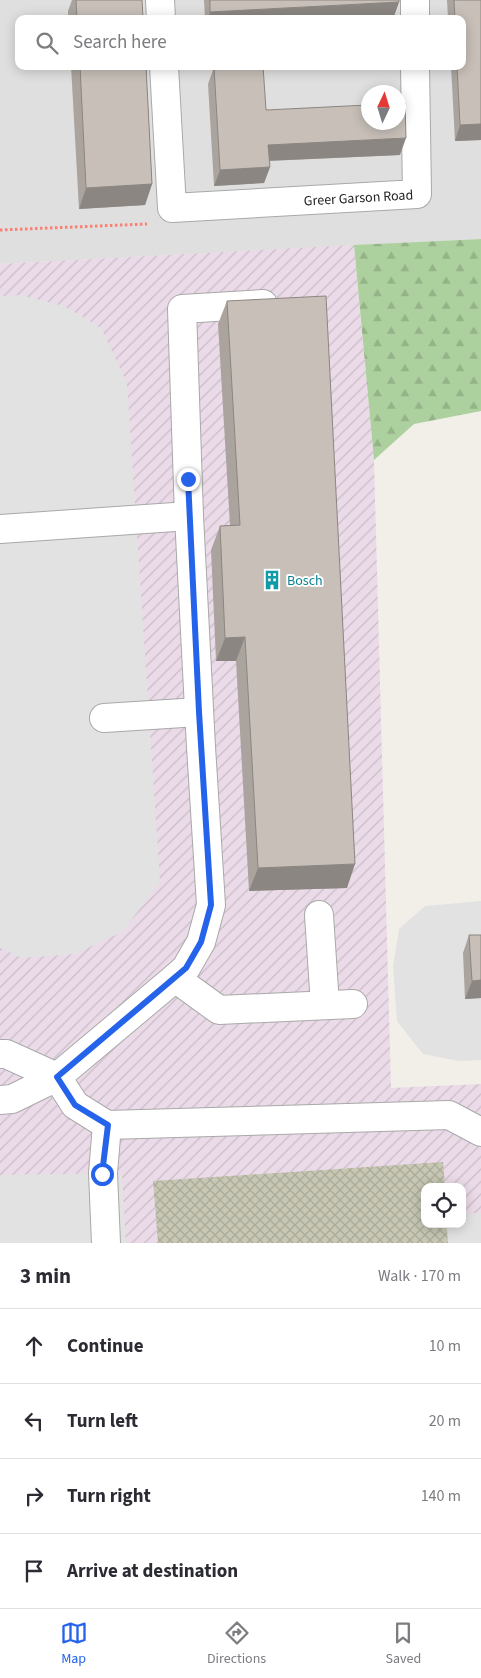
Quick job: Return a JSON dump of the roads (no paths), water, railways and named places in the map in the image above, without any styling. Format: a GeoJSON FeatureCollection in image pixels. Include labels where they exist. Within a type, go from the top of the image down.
{"type":"FeatureCollection","features":[{"type":"Feature","properties":{"kind":"street"},"geometry":{"type":"LineString","coordinates":[[160,0],[161,15]]}},
{"type":"Feature","properties":{"kind":"street"},"geometry":{"type":"LineString","coordinates":[[415,0],[415,15]]}},
{"type":"Feature","properties":{"kind":"street","name":"Greer Garson Road"},"geometry":{"type":"LineString","coordinates":[[164,70],[172,208],[417,194],[415,70]]}},
{"type":"Feature","properties":{"kind":"street"},"geometry":{"type":"LineString","coordinates":[[0,1100],[12,1099],[57,1077],[186,968],[201,942],[211,905],[189,516],[182,308],[286,303]]}},
{"type":"Feature","properties":{"kind":"street"},"geometry":{"type":"LineString","coordinates":[[0,529],[189,516]]}},
{"type":"Feature","properties":{"kind":"street"},"geometry":{"type":"LineString","coordinates":[[104,718],[199,712]]}},
{"type":"Feature","properties":{"kind":"street"},"geometry":{"type":"LineString","coordinates":[[320,915],[326,1005]]}},
{"type":"Feature","properties":{"kind":"street"},"geometry":{"type":"LineString","coordinates":[[175,978],[219,1010],[353,1004]]}},
{"type":"Feature","properties":{"kind":"street"},"geometry":{"type":"LineString","coordinates":[[0,1054],[6,1054],[57,1077],[75,1105],[108,1125],[449,1115],[481,1132]]}},
{"type":"Feature","properties":{"kind":"street"},"geometry":{"type":"LineString","coordinates":[[106,1243],[102,1174],[108,1125]]}},
{"type":"Feature","properties":{"kind":"place","name":"Bosch"},"geometry":{"type":"Point","coordinates":[272,580]}}]}
